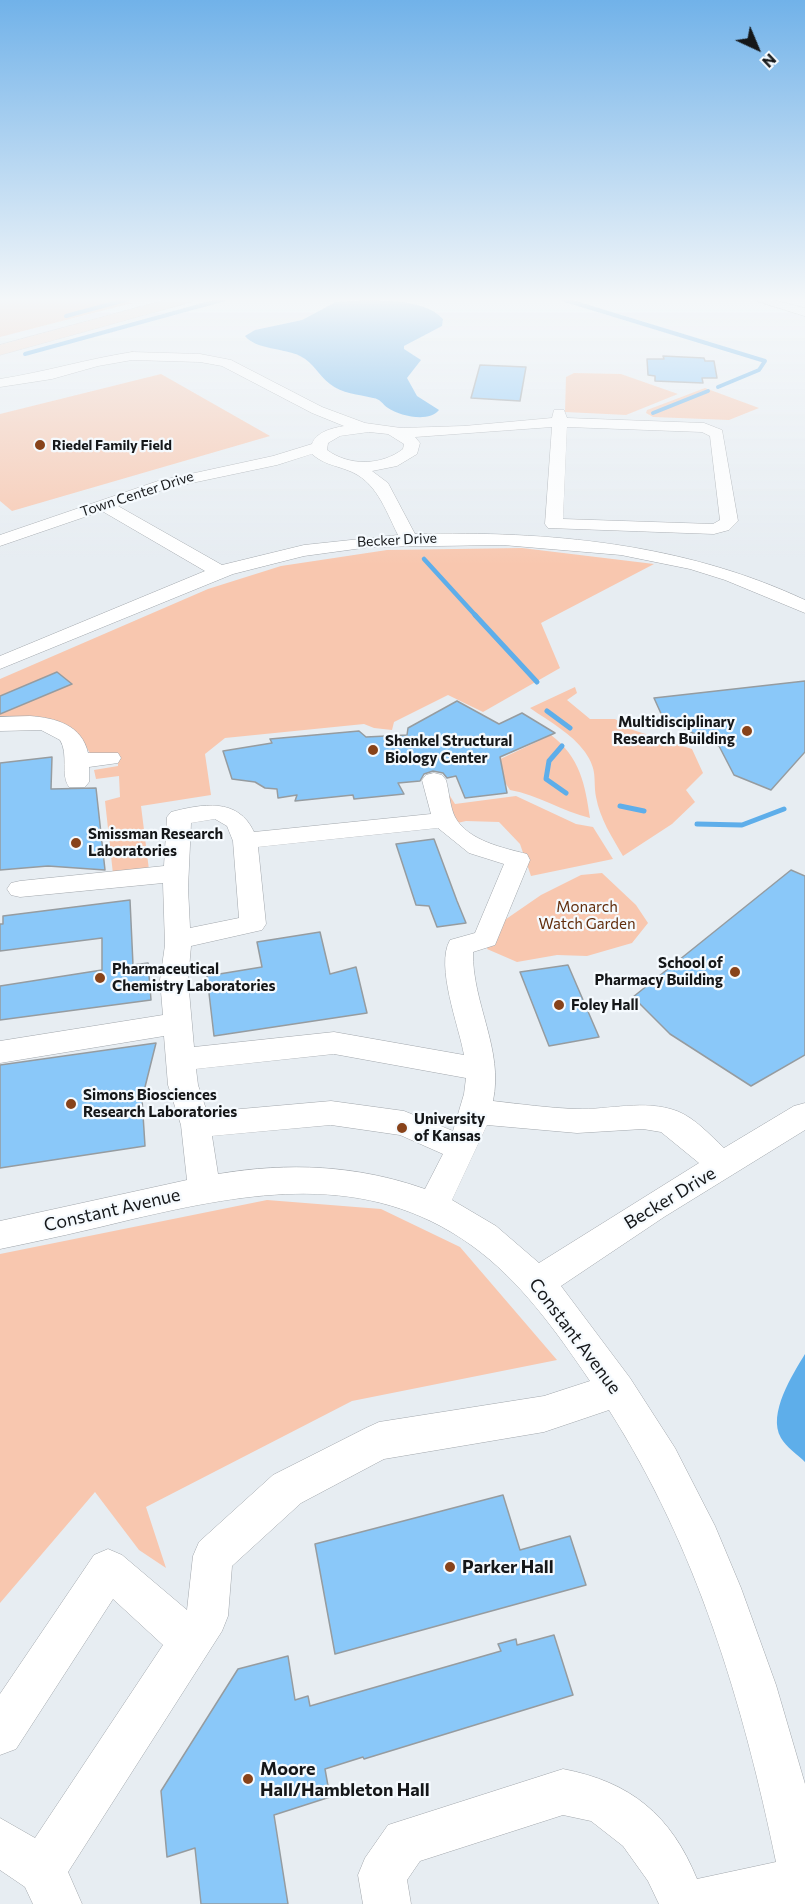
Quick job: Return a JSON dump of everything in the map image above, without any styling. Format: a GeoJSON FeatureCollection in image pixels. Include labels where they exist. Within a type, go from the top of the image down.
{"type":"FeatureCollection","features":[{"type":"Feature","properties":{"kind":"street"},"geometry":{"type":"LineString","coordinates":[[273,388],[317,410],[364,428],[417,435],[560,418],[704,428],[717,433],[729,521],[714,529],[679,531],[554,524],[560,418]]}},
{"type":"Feature","properties":{"kind":"street"},"geometry":{"type":"LineString","coordinates":[[317,410],[333,423],[335,432]]}},
{"type":"Feature","properties":{"kind":"street"},"geometry":{"type":"LineString","coordinates":[[331,460],[319,452],[318,447],[326,436],[335,432],[364,428]]}},
{"type":"Feature","properties":{"kind":"street"},"geometry":{"type":"LineString","coordinates":[[380,483],[385,469],[407,455],[413,447],[427,439],[464,431]]}},
{"type":"Feature","properties":{"kind":"street"},"geometry":{"type":"LineString","coordinates":[[399,433],[410,439],[413,447]]}},
{"type":"Feature","properties":{"kind":"street","name":"Town Center Drive"},"geometry":{"type":"LineString","coordinates":[[0,541],[102,504],[197,475],[277,460],[318,447]]}},
{"type":"Feature","properties":{"kind":"street","name":"Town Center Drive"},"geometry":{"type":"LineString","coordinates":[[277,460],[331,460],[351,465]]}},
{"type":"Feature","properties":{"kind":"street"},"geometry":{"type":"LineString","coordinates":[[351,465],[393,462]]}},
{"type":"Feature","properties":{"kind":"street"},"geometry":{"type":"LineString","coordinates":[[351,465],[380,483],[408,538]]}},
{"type":"Feature","properties":{"kind":"street"},"geometry":{"type":"LineString","coordinates":[[102,504],[221,572]]}},
{"type":"Feature","properties":{"kind":"street"},"geometry":{"type":"LineString","coordinates":[[661,555],[678,539],[679,531]]}},
{"type":"Feature","properties":{"kind":"street","name":"Becker Drive"},"geometry":{"type":"LineString","coordinates":[[2,660],[221,572],[314,548],[408,538],[580,544],[661,555],[737,576],[805,607]]}},
{"type":"Feature","properties":{"kind":"street"},"geometry":{"type":"LineString","coordinates":[[0,724],[44,723],[64,732],[74,744],[77,772],[110,758]]}},
{"type":"Feature","properties":{"kind":"street"},"geometry":{"type":"LineString","coordinates":[[432,1206],[477,1112],[480,1058],[458,967],[460,947],[486,939],[518,860],[480,851],[458,835],[444,820],[434,780]]}},
{"type":"Feature","properties":{"kind":"street"},"geometry":{"type":"LineString","coordinates":[[178,940],[253,924],[245,841],[237,822],[219,811],[179,817],[176,873],[178,940],[174,980],[183,1085],[196,1125],[199,1163],[205,1189]]}},
{"type":"Feature","properties":{"kind":"street"},"geometry":{"type":"LineString","coordinates":[[245,841],[444,820]]}},
{"type":"Feature","properties":{"kind":"street"},"geometry":{"type":"LineString","coordinates":[[20,889],[176,873]]}},
{"type":"Feature","properties":{"kind":"street"},"geometry":{"type":"LineString","coordinates":[[0,1052],[178,1023]]}},
{"type":"Feature","properties":{"kind":"street"},"geometry":{"type":"LineString","coordinates":[[181,1060],[334,1043],[480,1069]]}},
{"type":"Feature","properties":{"kind":"street"},"geometry":{"type":"LineString","coordinates":[[477,1112],[577,1121],[643,1117],[669,1121],[692,1137],[723,1166]]}},
{"type":"Feature","properties":{"kind":"street"},"geometry":{"type":"LineString","coordinates":[[196,1125],[331,1113],[404,1124],[460,1148]]}},
{"type":"Feature","properties":{"kind":"street","name":"Becker Drive"},"geometry":{"type":"LineString","coordinates":[[537,1283],[652,1207],[805,1115]]}},
{"type":"Feature","properties":{"kind":"street","name":"Constant Avenue"},"geometry":{"type":"LineString","coordinates":[[0,1235],[205,1189],[269,1180],[320,1180],[356,1185],[432,1206],[493,1243],[537,1283],[568,1320],[617,1390],[679,1494],[714,1572],[742,1643],[770,1735],[805,1882]]}},
{"type":"Feature","properties":{"kind":"street"},"geometry":{"type":"LineString","coordinates":[[0,1842],[50,1887],[207,1616],[213,1556],[286,1489],[379,1442],[544,1414],[617,1390]]}},
{"type":"Feature","properties":{"kind":"street"},"geometry":{"type":"LineString","coordinates":[[0,1733],[108,1569],[141,1595],[190,1642]]}},
{"type":"Feature","properties":{"kind":"street"},"geometry":{"type":"LineString","coordinates":[[387,1904],[382,1875],[405,1842],[563,1792],[580,1794],[609,1804],[640,1828],[663,1856],[683,1904]]}},
{"type":"Feature","properties":{"kind":"street"},"geometry":{"type":"LineString","coordinates":[[691,1904],[805,1882]]}},
{"type":"Feature","properties":{"kind":"green space"},"geometry":{"type":"Polygon","coordinates":[[[105,388],[185,388],[270,436],[12,511],[0,501],[0,414],[105,388]]]}},
{"type":"Feature","properties":{"kind":"green space"},"geometry":{"type":"Polygon","coordinates":[[[566,388],[660,388],[678,394],[626,415],[565,412],[566,388]]]}},
{"type":"Feature","properties":{"kind":"green space"},"geometry":{"type":"Polygon","coordinates":[[[705,388],[759,408],[729,420],[653,417],[646,413],[647,410],[705,388]]]}},
{"type":"Feature","properties":{"kind":"green space"},"geometry":{"type":"Polygon","coordinates":[[[522,548],[654,564],[541,623],[560,668],[483,712],[448,695],[394,722],[392,730],[374,728],[364,724],[225,738],[205,754],[211,795],[141,806],[149,870],[113,874],[105,801],[120,797],[119,776],[96,779],[94,770],[118,766],[118,753],[91,755],[73,731],[53,721],[29,719],[0,721],[0,679],[208,589],[281,566],[387,550],[522,548]]]}},
{"type":"Feature","properties":{"kind":"green space"},"geometry":{"type":"Polygon","coordinates":[[[575,687],[577,693],[567,700],[590,719],[615,719],[633,730],[692,749],[703,773],[686,790],[695,802],[672,824],[623,856],[600,813],[593,770],[585,752],[567,733],[530,708],[575,687]]]}},
{"type":"Feature","properties":{"kind":"green space"},"geometry":{"type":"Polygon","coordinates":[[[551,735],[569,752],[580,772],[590,818],[530,795],[510,790],[492,763],[551,735]]]}},
{"type":"Feature","properties":{"kind":"green space"},"geometry":{"type":"Polygon","coordinates":[[[439,794],[450,796],[455,804],[516,796],[576,824],[593,827],[613,859],[531,876],[520,844],[499,822],[466,821],[453,824],[439,794]]]}},
{"type":"Feature","properties":{"kind":"green space","name":"Monarch Watch Garden"},"geometry":{"type":"Polygon","coordinates":[[[602,873],[636,905],[648,923],[632,943],[587,956],[557,955],[517,962],[487,949],[496,926],[541,895],[581,875],[602,873]]]}},
{"type":"Feature","properties":{"kind":"green space"},"geometry":{"type":"Polygon","coordinates":[[[267,1200],[381,1209],[460,1247],[557,1360],[352,1401],[146,1507],[166,1568],[139,1550],[95,1492],[0,1603],[0,1254],[267,1200]]]}},
{"type":"Feature","properties":{"kind":"water"},"geometry":{"type":"Polygon","coordinates":[[[336,388],[412,388],[417,396],[439,410],[428,416],[407,416],[393,411],[376,399],[336,388]]]}},
{"type":"Feature","properties":{"kind":"water"},"geometry":{"type":"Polygon","coordinates":[[[805,1354],[805,1462],[781,1438],[777,1418],[783,1394],[805,1354]]]}},
{"type":"Feature","properties":{"kind":"building"},"geometry":{"type":"Polygon","coordinates":[[[474,388],[522,388],[520,401],[471,398],[474,388]]]}},
{"type":"Feature","properties":{"kind":"building"},"geometry":{"type":"Polygon","coordinates":[[[57,672],[72,684],[0,714],[0,696],[57,672]]]}},
{"type":"Feature","properties":{"kind":"building","name":"Multidisciplinary Research Building"},"geometry":{"type":"Polygon","coordinates":[[[805,681],[805,752],[771,790],[734,775],[719,746],[663,718],[654,698],[805,681]]]}},
{"type":"Feature","properties":{"kind":"building","name":"Shenkel Structural Biology Center"},"geometry":{"type":"Polygon","coordinates":[[[457,701],[499,724],[522,713],[555,733],[500,757],[507,793],[465,798],[456,776],[447,778],[443,773],[433,771],[424,774],[420,781],[398,783],[404,794],[354,799],[353,795],[295,801],[297,795],[278,798],[277,789],[265,788],[255,782],[232,779],[223,751],[272,743],[270,739],[359,731],[366,737],[407,735],[408,728],[457,701]]]}},
{"type":"Feature","properties":{"kind":"building"},"geometry":{"type":"Polygon","coordinates":[[[52,757],[51,789],[96,788],[105,870],[48,866],[0,870],[0,763],[52,757]]]}},
{"type":"Feature","properties":{"kind":"building"},"geometry":{"type":"Polygon","coordinates":[[[434,839],[466,923],[437,927],[429,906],[416,905],[396,844],[434,839]]]}},
{"type":"Feature","properties":{"kind":"building","name":"School of Pharmacy Building"},"geometry":{"type":"Polygon","coordinates":[[[791,870],[805,876],[805,1055],[751,1086],[670,1034],[633,997],[791,870]]]}},
{"type":"Feature","properties":{"kind":"building"},"geometry":{"type":"Polygon","coordinates":[[[130,900],[133,965],[148,963],[151,1000],[0,1020],[0,986],[102,970],[102,938],[0,951],[0,924],[3,924],[3,916],[130,900]]]}},
{"type":"Feature","properties":{"kind":"building"},"geometry":{"type":"Polygon","coordinates":[[[320,932],[330,974],[356,967],[367,1013],[214,1036],[207,976],[262,967],[257,942],[320,932]]]}},
{"type":"Feature","properties":{"kind":"building","name":"Foley Hall"},"geometry":{"type":"Polygon","coordinates":[[[568,965],[599,1037],[549,1046],[520,972],[568,965]]]}},
{"type":"Feature","properties":{"kind":"building","name":"Simons Biosciences Research Laboratories"},"geometry":{"type":"Polygon","coordinates":[[[156,1043],[142,1099],[145,1146],[0,1168],[0,1065],[156,1043]]]}},
{"type":"Feature","properties":{"kind":"building","name":"Parker Hall"},"geometry":{"type":"Polygon","coordinates":[[[503,1495],[520,1550],[570,1536],[586,1585],[335,1654],[315,1544],[503,1495]]]}},
{"type":"Feature","properties":{"kind":"building","name":"Moore Hall/Hambleton Hall"},"geometry":{"type":"Polygon","coordinates":[[[554,1635],[573,1695],[325,1769],[330,1797],[274,1815],[288,1904],[201,1904],[195,1848],[167,1857],[161,1791],[238,1669],[288,1656],[295,1700],[308,1696],[310,1706],[501,1651],[498,1644],[516,1639],[517,1645],[554,1635]]]}},
{"type":"Feature","properties":{"kind":"waterway"},"geometry":{"type":"LineString","coordinates":[[653,413],[708,391]]}},
{"type":"Feature","properties":{"kind":"waterway"},"geometry":{"type":"LineString","coordinates":[[424,559],[476,616]]}},
{"type":"Feature","properties":{"kind":"waterway"},"geometry":{"type":"LineString","coordinates":[[475,615],[537,682]]}},
{"type":"Feature","properties":{"kind":"waterway"},"geometry":{"type":"LineString","coordinates":[[547,711],[570,728]]}},
{"type":"Feature","properties":{"kind":"waterway"},"geometry":{"type":"LineString","coordinates":[[562,746],[549,761],[546,779],[566,793]]}},
{"type":"Feature","properties":{"kind":"waterway"},"geometry":{"type":"LineString","coordinates":[[620,806],[644,811]]}},
{"type":"Feature","properties":{"kind":"waterway"},"geometry":{"type":"LineString","coordinates":[[697,824],[742,825],[784,809]]}},
{"type":"Feature","properties":{"kind":"place","name":"Riedel Family Field"},"geometry":{"type":"Point","coordinates":[40,445]}},
{"type":"Feature","properties":{"kind":"place","name":"Multidisciplinary Research Building"},"geometry":{"type":"Point","coordinates":[747,731]}},
{"type":"Feature","properties":{"kind":"place","name":"Shenkel Structural Biology Center"},"geometry":{"type":"Point","coordinates":[373,750]}},
{"type":"Feature","properties":{"kind":"place","name":"Smissman Research Laboratories"},"geometry":{"type":"Point","coordinates":[76,843]}},
{"type":"Feature","properties":{"kind":"place","name":"School of Pharmacy Building"},"geometry":{"type":"Point","coordinates":[735,972]}},
{"type":"Feature","properties":{"kind":"place","name":"Pharmaceutical Chemistry Laboratories"},"geometry":{"type":"Point","coordinates":[100,978]}},
{"type":"Feature","properties":{"kind":"place","name":"Foley Hall"},"geometry":{"type":"Point","coordinates":[559,1005]}},
{"type":"Feature","properties":{"kind":"place","name":"Simons Biosciences Research Laboratories"},"geometry":{"type":"Point","coordinates":[71,1104]}},
{"type":"Feature","properties":{"kind":"place","name":"University of Kansas"},"geometry":{"type":"Point","coordinates":[402,1128]}},
{"type":"Feature","properties":{"kind":"place","name":"Parker Hall"},"geometry":{"type":"Point","coordinates":[450,1567]}},
{"type":"Feature","properties":{"kind":"place","name":"Moore Hall/Hambleton Hall"},"geometry":{"type":"Point","coordinates":[248,1779]}}]}
